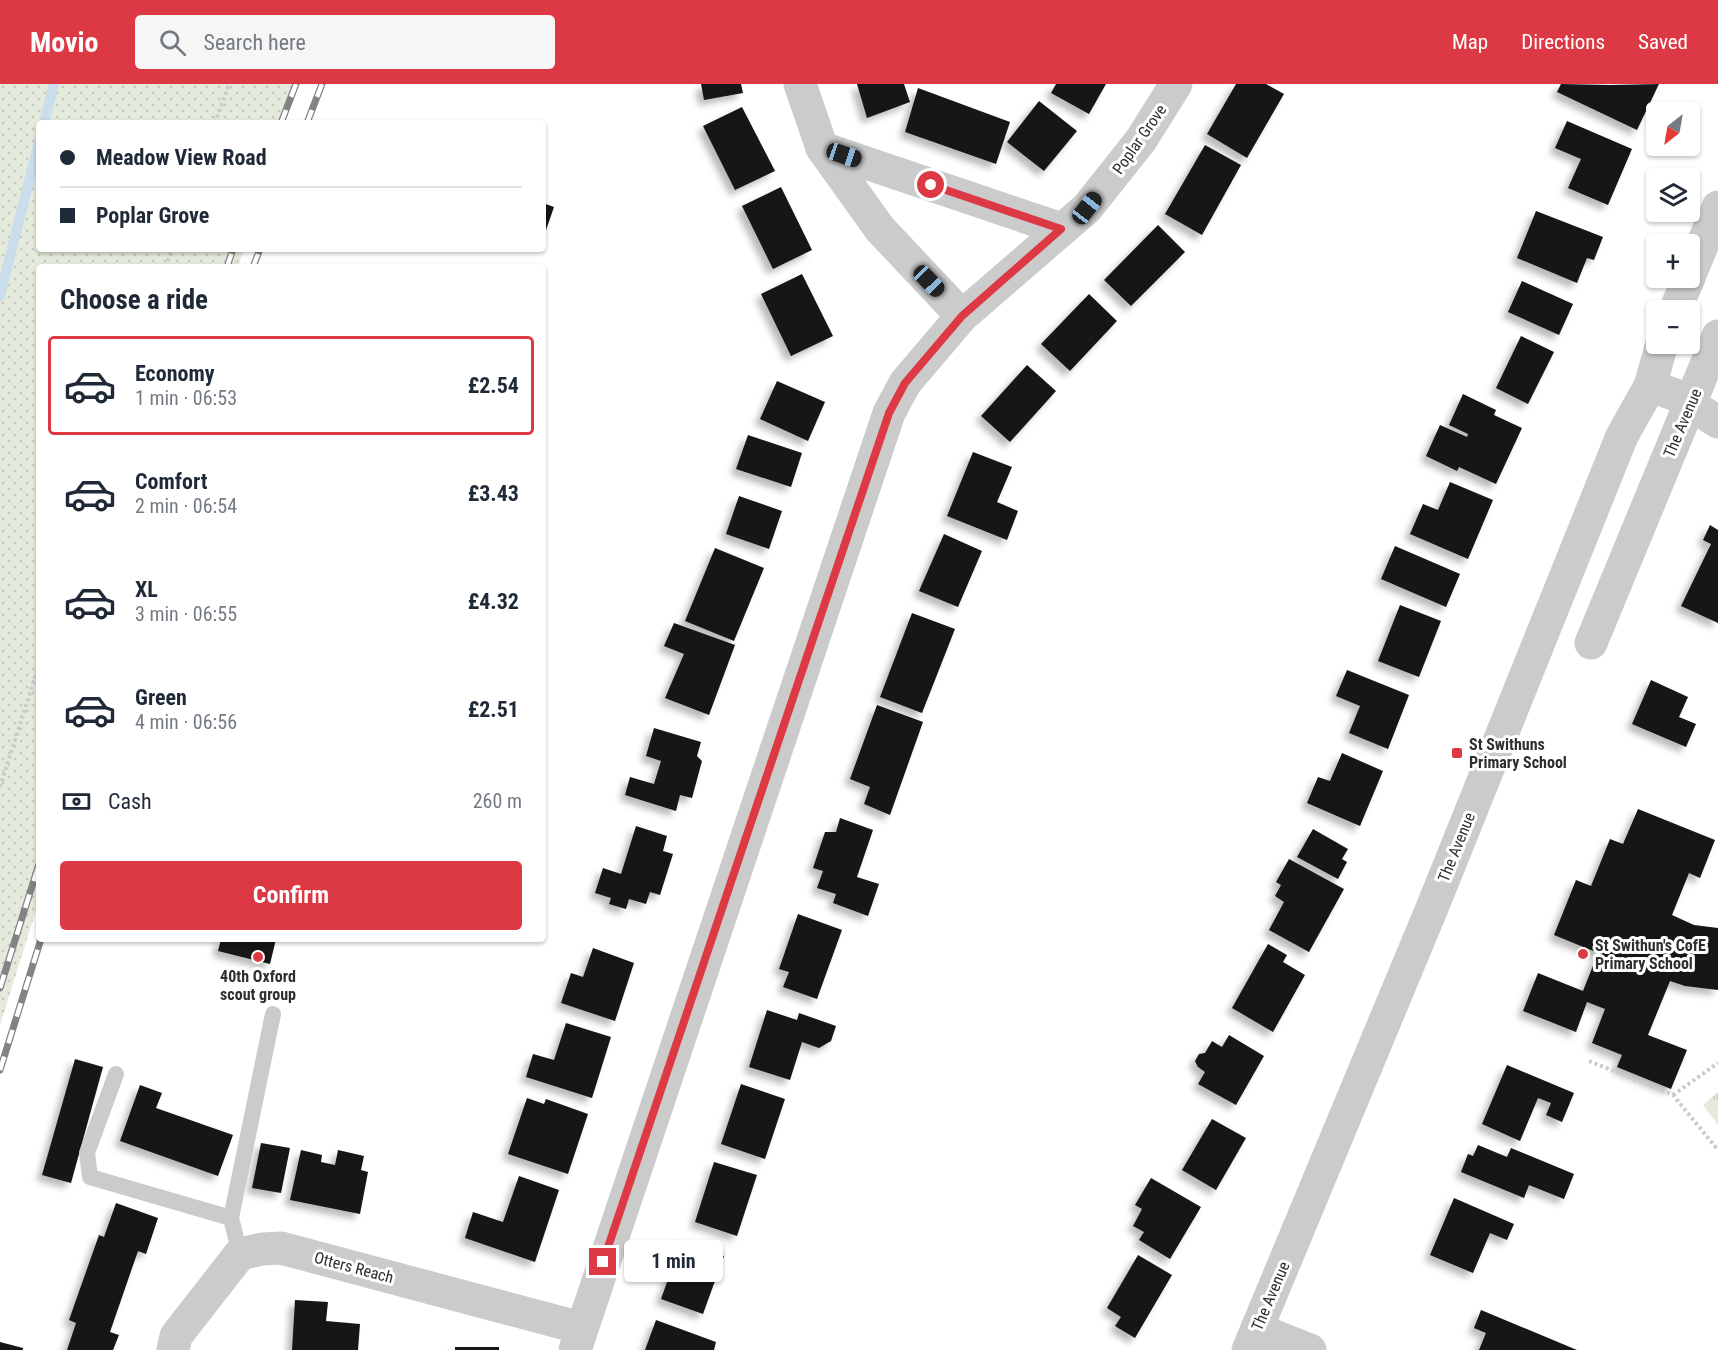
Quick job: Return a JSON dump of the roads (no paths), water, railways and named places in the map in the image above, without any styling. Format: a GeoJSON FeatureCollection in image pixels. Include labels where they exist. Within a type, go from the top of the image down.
{"type":"FeatureCollection","features":[{"type":"Feature","properties":{"kind":"street"},"geometry":{"type":"LineString","coordinates":[[801,84],[822,148],[880,229],[962,316]]}},
{"type":"Feature","properties":{"kind":"street","name":"Poplar Grove"},"geometry":{"type":"LineString","coordinates":[[578,1339],[889,413],[905,383],[962,316],[1087,208],[1141,140],[1176,84]]}},
{"type":"Feature","properties":{"kind":"street"},"geometry":{"type":"LineString","coordinates":[[822,148],[1061,229]]}},
{"type":"Feature","properties":{"kind":"street"},"geometry":{"type":"LineString","coordinates":[[1700,250],[1718,207]]}},
{"type":"Feature","properties":{"kind":"street","name":"The Avenue"},"geometry":{"type":"LineString","coordinates":[[1591,643],[1718,336]]}},
{"type":"Feature","properties":{"kind":"street","name":"The Avenue"},"geometry":{"type":"LineString","coordinates":[[1252,1339],[1432,908],[1622,436],[1650,386],[1659,354]]}},
{"type":"Feature","properties":{"kind":"street"},"geometry":{"type":"LineString","coordinates":[[1650,386],[1690,403],[1718,422]]}},
{"type":"Feature","properties":{"kind":"street","name":"Otters Reach"},"geometry":{"type":"LineString","coordinates":[[240,1254],[281,1248],[578,1339]]}},
{"type":"Feature","properties":{"kind":"street"},"geometry":{"type":"LineString","coordinates":[[173,1350],[176,1336],[240,1254]]}},
{"type":"Feature","properties":{"kind":"street"},"geometry":{"type":"LineString","coordinates":[[1252,1339],[1310,1350]]}},
{"type":"Feature","properties":{"kind":"lane"},"geometry":{"type":"LineString","coordinates":[[240,1254],[231,1218],[273,1014]]}},
{"type":"Feature","properties":{"kind":"lane"},"geometry":{"type":"LineString","coordinates":[[116,1074],[87,1154],[90,1178],[231,1218]]}},
{"type":"Feature","properties":{"kind":"waterway"},"geometry":{"type":"LineString","coordinates":[[45,120],[54,84]]}},
{"type":"Feature","properties":{"kind":"waterway"},"geometry":{"type":"LineString","coordinates":[[0,296],[36,154]]}},
{"type":"Feature","properties":{"kind":"railway"},"geometry":{"type":"LineString","coordinates":[[282,120],[296,84]]}},
{"type":"Feature","properties":{"kind":"railway"},"geometry":{"type":"LineString","coordinates":[[308,120],[322,84]]}},
{"type":"Feature","properties":{"kind":"railway"},"geometry":{"type":"LineString","coordinates":[[228,264],[232,252]]}},
{"type":"Feature","properties":{"kind":"railway"},"geometry":{"type":"LineString","coordinates":[[254,264],[259,252]]}},
{"type":"Feature","properties":{"kind":"railway"},"geometry":{"type":"LineString","coordinates":[[0,988],[36,874]]}},
{"type":"Feature","properties":{"kind":"railway"},"geometry":{"type":"LineString","coordinates":[[0,1070],[40,942]]}},
{"type":"Feature","properties":{"kind":"place","name":"St Swithuns Primary School"},"geometry":{"type":"Point","coordinates":[1457,753]}},
{"type":"Feature","properties":{"kind":"place","name":"St Swithun's CofE Primary School"},"geometry":{"type":"Point","coordinates":[1583,954]}},
{"type":"Feature","properties":{"kind":"place","name":"40th Oxford scout group"},"geometry":{"type":"Point","coordinates":[258,957]}}]}
